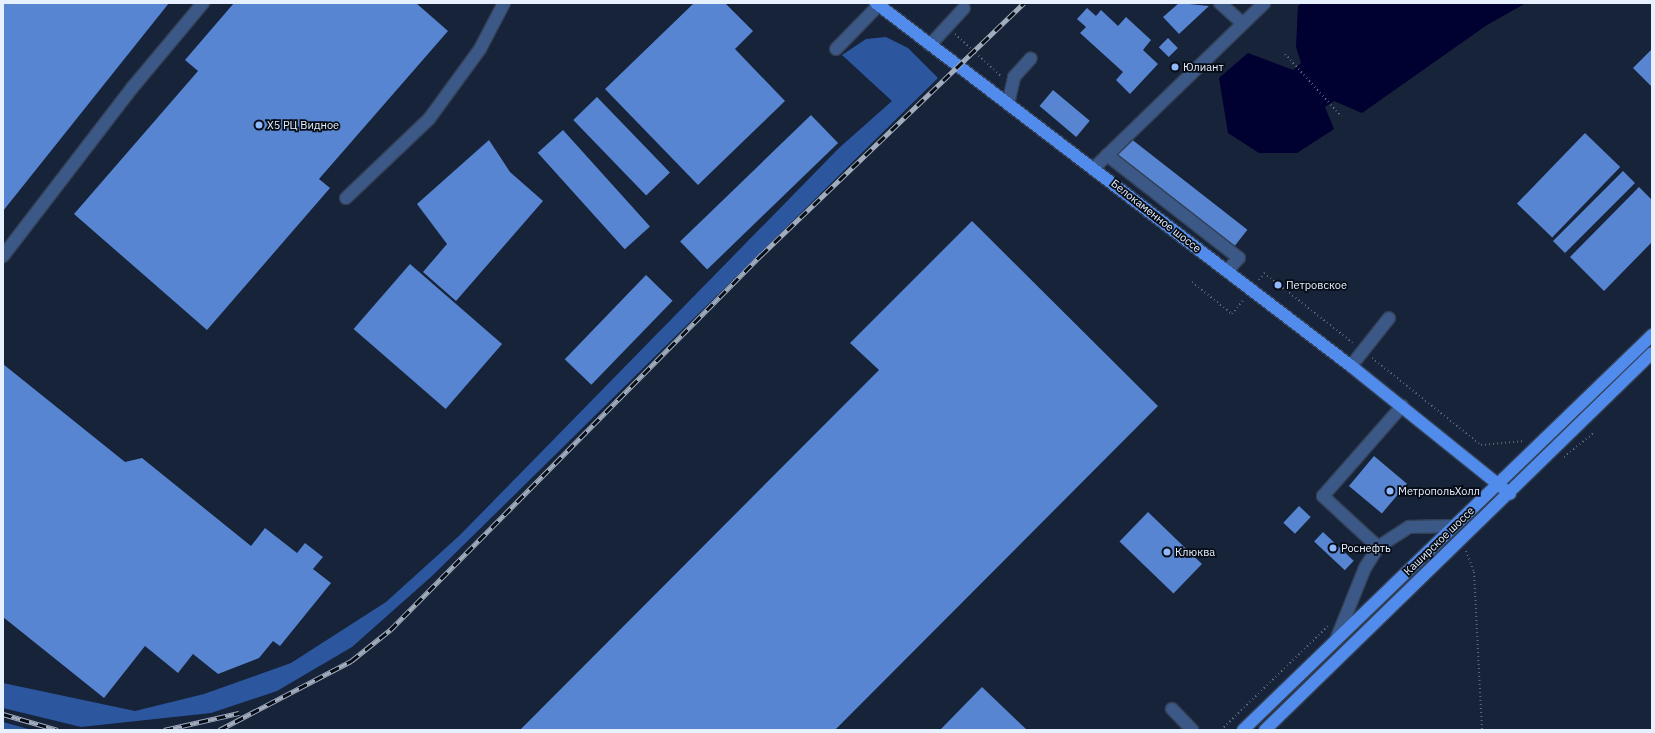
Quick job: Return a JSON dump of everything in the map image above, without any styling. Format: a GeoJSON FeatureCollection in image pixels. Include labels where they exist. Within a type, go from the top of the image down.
{"type":"FeatureCollection","features":[{"type":"Feature","properties":{"kind":"main road","name":"Белокаменное шоссе"},"geometry":{"type":"LineString","coordinates":[[877,4],[1227,270],[1434,431],[1510,494]]}},
{"type":"Feature","properties":{"kind":"main road","name":"Каширское шоссе"},"geometry":{"type":"LineString","coordinates":[[1243,730],[1454,526],[1499,485],[1652,335]]}},
{"type":"Feature","properties":{"kind":"main road","name":"Каширское шоссе"},"geometry":{"type":"LineString","coordinates":[[1265,730],[1510,494],[1652,353]]}},
{"type":"Feature","properties":{"kind":"lane"},"geometry":{"type":"LineString","coordinates":[[3,256],[132,88],[203,3]]}},
{"type":"Feature","properties":{"kind":"lane"},"geometry":{"type":"LineString","coordinates":[[346,198],[429,118],[480,49],[504,3]]}},
{"type":"Feature","properties":{"kind":"lane"},"geometry":{"type":"LineString","coordinates":[[1220,3],[1242,23]]}},
{"type":"Feature","properties":{"kind":"lane"},"geometry":{"type":"LineString","coordinates":[[1094,168],[1264,3]]}},
{"type":"Feature","properties":{"kind":"lane"},"geometry":{"type":"LineString","coordinates":[[836,49],[877,4]]}},
{"type":"Feature","properties":{"kind":"lane"},"geometry":{"type":"LineString","coordinates":[[930,45],[964,8]]}},
{"type":"Feature","properties":{"kind":"lane"},"geometry":{"type":"LineString","coordinates":[[1008,104],[1014,77],[1030,58]]}},
{"type":"Feature","properties":{"kind":"lane"},"geometry":{"type":"LineString","coordinates":[[1107,155],[1239,258],[1227,270]]}},
{"type":"Feature","properties":{"kind":"lane"},"geometry":{"type":"LineString","coordinates":[[1351,366],[1388,318]]}},
{"type":"Feature","properties":{"kind":"lane"},"geometry":{"type":"LineString","coordinates":[[1378,547],[1323,496],[1402,406]]}},
{"type":"Feature","properties":{"kind":"lane"},"geometry":{"type":"LineString","coordinates":[[1336,640],[1365,568],[1378,547],[1409,527],[1454,526]]}},
{"type":"Feature","properties":{"kind":"lane"},"geometry":{"type":"LineString","coordinates":[[1172,709],[1192,730]]}},
{"type":"Feature","properties":{"kind":"path"},"geometry":{"type":"LineString","coordinates":[[947,26],[1012,86]]}},
{"type":"Feature","properties":{"kind":"path"},"geometry":{"type":"LineString","coordinates":[[1285,54],[1340,116]]}},
{"type":"Feature","properties":{"kind":"path"},"geometry":{"type":"LineString","coordinates":[[1558,462],[1595,432]]}},
{"type":"Feature","properties":{"kind":"path"},"geometry":{"type":"LineString","coordinates":[[1466,551],[1474,572],[1482,730]]}},
{"type":"Feature","properties":{"kind":"path"},"geometry":{"type":"LineString","coordinates":[[1221,730],[1333,620]]}},
{"type":"Feature","properties":{"kind":"shaded area"},"geometry":{"type":"Polygon","coordinates":[[[1301,3],[1526,3],[1487,25],[1362,113],[1334,101],[1325,107],[1334,129],[1297,153],[1259,153],[1228,133],[1219,78],[1248,53],[1293,70],[1301,63],[1296,47],[1298,6],[1301,3]]]}},
{"type":"Feature","properties":{"kind":"shaded area"},"geometry":{"type":"Polygon","coordinates":[[[886,37],[908,48],[938,78],[432,576],[352,647],[277,691],[211,713],[81,727],[3,708],[3,683],[135,711],[204,694],[291,663],[386,602],[460,535],[839,148],[892,101],[842,55],[866,39],[886,37]]]}},
{"type":"Feature","properties":{"kind":"shaded area"},"geometry":{"type":"Polygon","coordinates":[[[3,722],[32,730],[3,730],[3,722]]]}},
{"type":"Feature","properties":{"kind":"building"},"geometry":{"type":"Polygon","coordinates":[[[3,3],[169,3],[3,211],[3,3]]]}},
{"type":"Feature","properties":{"kind":"building","name":"X5 РЦ Видное"},"geometry":{"type":"Polygon","coordinates":[[[234,3],[416,3],[448,31],[319,179],[330,188],[207,330],[74,214],[198,71],[185,60],[234,3]]]}},
{"type":"Feature","properties":{"kind":"building"},"geometry":{"type":"Polygon","coordinates":[[[694,3],[725,3],[753,31],[735,49],[785,101],[698,185],[605,89],[694,3]]]}},
{"type":"Feature","properties":{"kind":"building"},"geometry":{"type":"Polygon","coordinates":[[[1179,3],[1209,6],[1179,34],[1163,17],[1179,3]]]}},
{"type":"Feature","properties":{"kind":"building"},"geometry":{"type":"Polygon","coordinates":[[[1087,8],[1096,16],[1101,10],[1118,26],[1126,17],[1151,40],[1143,50],[1158,64],[1130,94],[1116,80],[1123,72],[1080,33],[1086,27],[1077,19],[1087,8]]]}},
{"type":"Feature","properties":{"kind":"building"},"geometry":{"type":"Polygon","coordinates":[[[1168,38],[1178,48],[1169,57],[1159,47],[1168,38]]]}},
{"type":"Feature","properties":{"kind":"building"},"geometry":{"type":"Polygon","coordinates":[[[1652,49],[1652,87],[1633,68],[1652,49]]]}},
{"type":"Feature","properties":{"kind":"building"},"geometry":{"type":"Polygon","coordinates":[[[1053,90],[1090,121],[1076,137],[1040,106],[1053,90]]]}},
{"type":"Feature","properties":{"kind":"building"},"geometry":{"type":"Polygon","coordinates":[[[597,97],[670,173],[646,195],[573,120],[597,97]]]}},
{"type":"Feature","properties":{"kind":"building"},"geometry":{"type":"Polygon","coordinates":[[[811,115],[838,143],[707,269],[680,241],[811,115]]]}},
{"type":"Feature","properties":{"kind":"building"},"geometry":{"type":"Polygon","coordinates":[[[563,130],[650,227],[625,249],[538,153],[563,130]]]}},
{"type":"Feature","properties":{"kind":"building"},"geometry":{"type":"Polygon","coordinates":[[[1585,133],[1620,167],[1552,238],[1517,203],[1585,133]]]}},
{"type":"Feature","properties":{"kind":"building"},"geometry":{"type":"Polygon","coordinates":[[[1130,138],[1247,230],[1234,247],[1116,155],[1130,138]]]}},
{"type":"Feature","properties":{"kind":"building"},"geometry":{"type":"Polygon","coordinates":[[[489,140],[510,172],[543,201],[456,301],[423,272],[447,244],[417,204],[489,140]]]}},
{"type":"Feature","properties":{"kind":"building"},"geometry":{"type":"Polygon","coordinates":[[[1623,171],[1635,183],[1565,253],[1553,241],[1623,171]]]}},
{"type":"Feature","properties":{"kind":"building"},"geometry":{"type":"Polygon","coordinates":[[[1639,187],[1652,200],[1652,242],[1604,291],[1570,257],[1639,187]]]}},
{"type":"Feature","properties":{"kind":"building"},"geometry":{"type":"Polygon","coordinates":[[[972,221],[1158,406],[835,730],[520,730],[879,370],[850,343],[972,221]]]}},
{"type":"Feature","properties":{"kind":"building"},"geometry":{"type":"Polygon","coordinates":[[[410,264],[502,344],[446,409],[354,329],[410,264]]]}},
{"type":"Feature","properties":{"kind":"building"},"geometry":{"type":"Polygon","coordinates":[[[646,275],[673,301],[591,385],[565,359],[646,275]]]}},
{"type":"Feature","properties":{"kind":"building"},"geometry":{"type":"Polygon","coordinates":[[[3,364],[125,462],[142,458],[251,546],[265,528],[297,553],[305,543],[323,557],[313,569],[331,583],[280,646],[273,641],[259,658],[218,674],[193,654],[178,673],[145,646],[104,698],[3,617],[3,364]]]}},
{"type":"Feature","properties":{"kind":"building"},"geometry":{"type":"Polygon","coordinates":[[[1374,456],[1407,484],[1382,514],[1349,486],[1374,456]]]}},
{"type":"Feature","properties":{"kind":"building"},"geometry":{"type":"Polygon","coordinates":[[[1299,506],[1311,517],[1295,534],[1283,523],[1299,506]]]}},
{"type":"Feature","properties":{"kind":"building"},"geometry":{"type":"Polygon","coordinates":[[[1148,512],[1202,564],[1173,594],[1120,541],[1148,512]]]}},
{"type":"Feature","properties":{"kind":"building"},"geometry":{"type":"Polygon","coordinates":[[[1323,532],[1354,561],[1345,570],[1314,542],[1323,532]]]}},
{"type":"Feature","properties":{"kind":"building"},"geometry":{"type":"Polygon","coordinates":[[[982,687],[1027,730],[940,730],[982,687]]]}},
{"type":"Feature","properties":{"kind":"railway"},"geometry":{"type":"LineString","coordinates":[[219,730],[351,661],[390,630],[761,255],[1024,3]]}},
{"type":"Feature","properties":{"kind":"railway"},"geometry":{"type":"LineString","coordinates":[[164,730],[239,713]]}},
{"type":"Feature","properties":{"kind":"railway"},"geometry":{"type":"LineString","coordinates":[[3,714],[58,730]]}},
{"type":"Feature","properties":{"kind":"place","name":"Юлиант"},"geometry":{"type":"Point","coordinates":[1175,67]}},
{"type":"Feature","properties":{"kind":"place","name":"X5 РЦ Видное"},"geometry":{"type":"Point","coordinates":[259,125]}},
{"type":"Feature","properties":{"kind":"place","name":"Петровское"},"geometry":{"type":"Point","coordinates":[1278,285]}},
{"type":"Feature","properties":{"kind":"place","name":"МетропольХолл"},"geometry":{"type":"Point","coordinates":[1390,491]}},
{"type":"Feature","properties":{"kind":"place","name":"Роснефть"},"geometry":{"type":"Point","coordinates":[1333,548]}},
{"type":"Feature","properties":{"kind":"place","name":"Клюква"},"geometry":{"type":"Point","coordinates":[1167,552]}}]}
